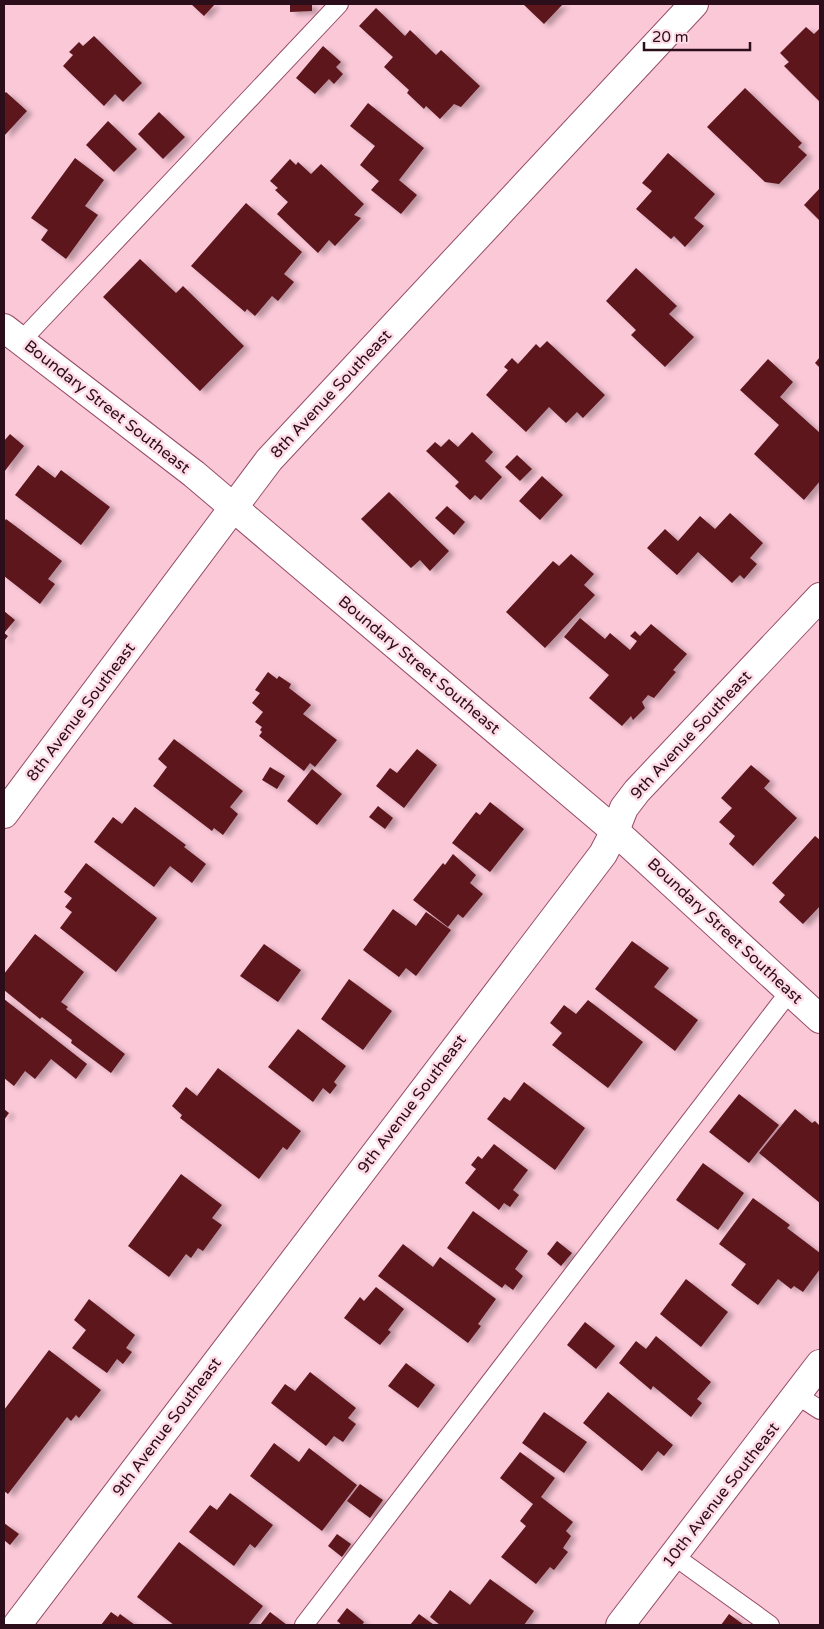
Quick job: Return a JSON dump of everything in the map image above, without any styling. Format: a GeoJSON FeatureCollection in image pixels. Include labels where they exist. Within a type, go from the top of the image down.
{"type":"FeatureCollection","features":[{"type":"Feature","properties":{"kind":"street","name":"8th Avenue Southeast"},"geometry":{"type":"LineString","coordinates":[[4,814],[269,460],[694,4]]}},
{"type":"Feature","properties":{"kind":"street","name":"Boundary Street Southeast"},"geometry":{"type":"LineString","coordinates":[[12,335],[194,474],[615,831],[820,1019]]}},
{"type":"Feature","properties":{"kind":"street","name":"9th Avenue Southeast"},"geometry":{"type":"LineString","coordinates":[[17,1625],[600,859],[615,831],[624,808],[637,791],[820,597]]}},
{"type":"Feature","properties":{"kind":"street","name":"10th Avenue Southeast"},"geometry":{"type":"LineString","coordinates":[[620,1625],[820,1364]]}},
{"type":"Feature","properties":{"kind":"lane"},"geometry":{"type":"LineString","coordinates":[[12,335],[339,4]]}},
{"type":"Feature","properties":{"kind":"lane"},"geometry":{"type":"LineString","coordinates":[[304,1625],[790,991]]}},
{"type":"Feature","properties":{"kind":"lane"},"geometry":{"type":"LineString","coordinates":[[797,1395],[820,1410]]}},
{"type":"Feature","properties":{"kind":"lane"},"geometry":{"type":"LineString","coordinates":[[674,1556],[770,1625]]}},
{"type":"Feature","properties":{"kind":"building"},"geometry":{"type":"Polygon","coordinates":[[[191,4],[215,4],[204,16],[191,4]]]}},
{"type":"Feature","properties":{"kind":"building"},"geometry":{"type":"Polygon","coordinates":[[[290,4],[312,4],[312,11],[290,12],[290,4]]]}},
{"type":"Feature","properties":{"kind":"building"},"geometry":{"type":"Polygon","coordinates":[[[523,4],[563,4],[544,24],[523,4]]]}},
{"type":"Feature","properties":{"kind":"building"},"geometry":{"type":"Polygon","coordinates":[[[376,8],[405,36],[410,30],[436,55],[441,50],[480,86],[461,107],[454,104],[440,119],[426,106],[424,109],[407,93],[409,90],[384,67],[393,57],[359,26],[376,8]]]}},
{"type":"Feature","properties":{"kind":"building"},"geometry":{"type":"Polygon","coordinates":[[[806,27],[814,34],[820,28],[820,102],[784,66],[789,62],[780,53],[806,27]]]}},
{"type":"Feature","properties":{"kind":"building"},"geometry":{"type":"Polygon","coordinates":[[[94,36],[142,83],[123,102],[115,94],[104,106],[63,66],[73,55],[69,52],[79,42],[83,46],[94,36]]]}},
{"type":"Feature","properties":{"kind":"building"},"geometry":{"type":"Polygon","coordinates":[[[323,46],[341,62],[336,67],[343,74],[334,84],[329,79],[315,94],[296,78],[323,46]]]}},
{"type":"Feature","properties":{"kind":"building"},"geometry":{"type":"Polygon","coordinates":[[[745,88],[802,143],[798,147],[807,155],[779,184],[765,182],[707,127],[745,88]]]}},
{"type":"Feature","properties":{"kind":"building"},"geometry":{"type":"Polygon","coordinates":[[[6,92],[27,111],[4,136],[4,94],[6,92]]]}},
{"type":"Feature","properties":{"kind":"building"},"geometry":{"type":"Polygon","coordinates":[[[368,103],[424,148],[399,180],[417,195],[401,214],[371,190],[379,181],[360,165],[375,146],[350,126],[368,103]]]}},
{"type":"Feature","properties":{"kind":"building"},"geometry":{"type":"Polygon","coordinates":[[[159,112],[185,137],[163,159],[138,134],[159,112]]]}},
{"type":"Feature","properties":{"kind":"building"},"geometry":{"type":"Polygon","coordinates":[[[108,121],[137,149],[114,172],[86,145],[108,121]]]}},
{"type":"Feature","properties":{"kind":"building"},"geometry":{"type":"Polygon","coordinates":[[[668,153],[715,194],[694,218],[704,226],[685,247],[674,236],[671,239],[636,209],[652,191],[642,183],[668,153]]]}},
{"type":"Feature","properties":{"kind":"building"},"geometry":{"type":"Polygon","coordinates":[[[75,158],[104,180],[85,206],[98,215],[66,259],[41,240],[48,230],[31,218],[75,158]]]}},
{"type":"Feature","properties":{"kind":"building"},"geometry":{"type":"Polygon","coordinates":[[[290,159],[296,165],[298,162],[311,174],[321,164],[364,204],[354,215],[361,218],[335,246],[329,240],[318,253],[277,214],[288,202],[275,190],[278,188],[270,181],[290,159]]]}},
{"type":"Feature","properties":{"kind":"building"},"geometry":{"type":"Polygon","coordinates":[[[820,188],[820,221],[804,205],[820,188]]]}},
{"type":"Feature","properties":{"kind":"building"},"geometry":{"type":"Polygon","coordinates":[[[246,203],[302,252],[284,274],[294,282],[278,301],[272,296],[255,316],[247,309],[245,312],[191,266],[246,203]]]}},
{"type":"Feature","properties":{"kind":"building"},"geometry":{"type":"Polygon","coordinates":[[[140,259],[176,293],[183,286],[244,346],[200,391],[103,297],[140,259]]]}},
{"type":"Feature","properties":{"kind":"building"},"geometry":{"type":"Polygon","coordinates":[[[636,268],[677,306],[669,314],[694,337],[665,367],[631,335],[636,330],[606,301],[636,268]]]}},
{"type":"Feature","properties":{"kind":"building"},"geometry":{"type":"Polygon","coordinates":[[[547,341],[605,395],[583,418],[577,412],[566,423],[549,407],[526,432],[486,395],[508,370],[504,367],[512,358],[518,364],[536,344],[540,348],[547,341]]]}},
{"type":"Feature","properties":{"kind":"building"},"geometry":{"type":"Polygon","coordinates":[[[820,357],[820,368],[815,363],[820,357]]]}},
{"type":"Feature","properties":{"kind":"building"},"geometry":{"type":"Polygon","coordinates":[[[768,359],[793,382],[780,397],[820,433],[820,481],[804,500],[754,454],[779,425],[740,390],[768,359]]]}},
{"type":"Feature","properties":{"kind":"building"},"geometry":{"type":"Polygon","coordinates":[[[472,432],[493,452],[485,461],[502,477],[481,500],[475,495],[470,500],[455,486],[459,482],[426,451],[435,442],[441,447],[449,439],[458,447],[472,432]]]}},
{"type":"Feature","properties":{"kind":"building"},"geometry":{"type":"Polygon","coordinates":[[[10,434],[24,446],[4,472],[4,441],[10,434]]]}},
{"type":"Feature","properties":{"kind":"building"},"geometry":{"type":"Polygon","coordinates":[[[517,455],[532,469],[520,481],[505,467],[517,455]]]}},
{"type":"Feature","properties":{"kind":"building"},"geometry":{"type":"Polygon","coordinates":[[[38,465],[55,478],[61,470],[110,507],[81,545],[15,495],[38,465]]]}},
{"type":"Feature","properties":{"kind":"building"},"geometry":{"type":"Polygon","coordinates":[[[542,476],[563,495],[540,520],[519,501],[542,476]]]}},
{"type":"Feature","properties":{"kind":"building"},"geometry":{"type":"Polygon","coordinates":[[[389,492],[449,551],[430,571],[420,560],[411,568],[361,519],[389,492]]]}},
{"type":"Feature","properties":{"kind":"building"},"geometry":{"type":"Polygon","coordinates":[[[447,506],[465,522],[454,535],[435,518],[447,506]]]}},
{"type":"Feature","properties":{"kind":"building"},"geometry":{"type":"Polygon","coordinates":[[[730,513],[763,543],[750,558],[757,564],[744,579],[740,575],[732,583],[698,552],[677,575],[647,548],[665,529],[678,541],[700,516],[715,529],[730,513]]]}},
{"type":"Feature","properties":{"kind":"building"},"geometry":{"type":"Polygon","coordinates":[[[6,519],[62,561],[48,579],[55,584],[40,604],[4,576],[4,522],[6,519]]]}},
{"type":"Feature","properties":{"kind":"building"},"geometry":{"type":"Polygon","coordinates":[[[571,554],[594,574],[584,585],[595,595],[545,648],[506,612],[553,561],[559,566],[571,554]]]}},
{"type":"Feature","properties":{"kind":"building"},"geometry":{"type":"Polygon","coordinates":[[[4,611],[15,620],[4,633],[4,611]]]}},
{"type":"Feature","properties":{"kind":"building"},"geometry":{"type":"Polygon","coordinates":[[[580,618],[605,639],[610,633],[630,650],[637,641],[630,636],[635,631],[640,636],[651,624],[687,654],[673,670],[676,672],[654,698],[648,695],[642,702],[645,708],[633,720],[631,716],[622,726],[589,698],[609,675],[564,637],[580,618]]]}},
{"type":"Feature","properties":{"kind":"building"},"geometry":{"type":"Polygon","coordinates":[[[4,633],[8,636],[4,641],[4,633]]]}},
{"type":"Feature","properties":{"kind":"building"},"geometry":{"type":"Polygon","coordinates":[[[268,672],[277,679],[279,676],[291,684],[289,688],[311,705],[303,714],[337,740],[315,767],[310,763],[304,771],[259,736],[262,732],[260,730],[262,727],[255,722],[263,712],[252,703],[260,693],[255,690],[268,672]]]}},
{"type":"Feature","properties":{"kind":"building"},"geometry":{"type":"Polygon","coordinates":[[[174,739],[243,791],[230,807],[238,814],[223,835],[214,828],[212,831],[153,786],[167,767],[158,759],[174,739]]]}},
{"type":"Feature","properties":{"kind":"building"},"geometry":{"type":"Polygon","coordinates":[[[417,749],[437,765],[404,808],[376,786],[390,768],[397,773],[417,749]]]}},
{"type":"Feature","properties":{"kind":"building"},"geometry":{"type":"Polygon","coordinates":[[[751,765],[770,781],[764,788],[797,818],[753,866],[729,844],[735,836],[719,822],[732,808],[721,798],[751,765]]]}},
{"type":"Feature","properties":{"kind":"building"},"geometry":{"type":"Polygon","coordinates":[[[270,767],[285,776],[277,789],[262,780],[270,767]]]}},
{"type":"Feature","properties":{"kind":"building"},"geometry":{"type":"Polygon","coordinates":[[[312,769],[342,794],[317,825],[287,801],[312,769]]]}},
{"type":"Feature","properties":{"kind":"building"},"geometry":{"type":"Polygon","coordinates":[[[490,802],[524,829],[490,872],[452,843],[476,812],[480,815],[490,802]]]}},
{"type":"Feature","properties":{"kind":"building"},"geometry":{"type":"Polygon","coordinates":[[[378,806],[393,818],[385,829],[369,817],[378,806]]]}},
{"type":"Feature","properties":{"kind":"building"},"geometry":{"type":"Polygon","coordinates":[[[135,807],[186,845],[184,847],[206,864],[192,883],[170,866],[154,887],[94,842],[113,817],[122,824],[135,807]]]}},
{"type":"Feature","properties":{"kind":"building"},"geometry":{"type":"Polygon","coordinates":[[[815,836],[820,840],[820,906],[803,924],[779,902],[785,895],[772,883],[815,836]]]}},
{"type":"Feature","properties":{"kind":"building"},"geometry":{"type":"Polygon","coordinates":[[[453,854],[476,875],[470,883],[483,894],[463,918],[458,914],[448,927],[413,900],[443,863],[445,865],[453,854]]]}},
{"type":"Feature","properties":{"kind":"building"},"geometry":{"type":"Polygon","coordinates":[[[86,863],[157,918],[116,972],[60,928],[72,912],[65,907],[72,898],[64,892],[86,863]]]}},
{"type":"Feature","properties":{"kind":"building"},"geometry":{"type":"Polygon","coordinates":[[[393,909],[416,926],[426,912],[451,930],[416,976],[406,968],[399,977],[363,950],[393,909]]]}},
{"type":"Feature","properties":{"kind":"building"},"geometry":{"type":"Polygon","coordinates":[[[35,934],[84,972],[61,1002],[68,1007],[66,1009],[125,1054],[111,1073],[71,1043],[72,1040],[42,1017],[40,1019],[4,990],[4,974],[35,934]]]}},
{"type":"Feature","properties":{"kind":"building"},"geometry":{"type":"Polygon","coordinates":[[[632,941],[669,968],[654,987],[698,1020],[675,1051],[595,989],[632,941]]]}},
{"type":"Feature","properties":{"kind":"building"},"geometry":{"type":"Polygon","coordinates":[[[264,944],[301,970],[278,1002],[240,976],[264,944]]]}},
{"type":"Feature","properties":{"kind":"building"},"geometry":{"type":"Polygon","coordinates":[[[349,979],[392,1011],[363,1050],[321,1019],[349,979]]]}},
{"type":"Feature","properties":{"kind":"building"},"geometry":{"type":"Polygon","coordinates":[[[4,999],[87,1064],[76,1079],[51,1059],[35,1079],[25,1071],[14,1086],[4,1078],[4,999]]]}},
{"type":"Feature","properties":{"kind":"building"},"geometry":{"type":"Polygon","coordinates":[[[588,1000],[643,1042],[608,1088],[552,1045],[562,1033],[550,1023],[564,1005],[576,1014],[588,1000]]]}},
{"type":"Feature","properties":{"kind":"building"},"geometry":{"type":"Polygon","coordinates":[[[298,1029],[346,1066],[334,1082],[337,1085],[330,1094],[323,1088],[313,1102],[268,1067],[298,1029]]]}},
{"type":"Feature","properties":{"kind":"building"},"geometry":{"type":"Polygon","coordinates":[[[218,1068],[301,1131],[287,1150],[283,1147],[259,1179],[180,1118],[182,1115],[172,1106],[186,1087],[197,1096],[218,1068]]]}},
{"type":"Feature","properties":{"kind":"building"},"geometry":{"type":"Polygon","coordinates":[[[524,1082],[585,1128],[555,1170],[487,1119],[504,1097],[510,1101],[524,1082]]]}},
{"type":"Feature","properties":{"kind":"building"},"geometry":{"type":"Polygon","coordinates":[[[739,1094],[779,1125],[749,1163],[709,1132],[739,1094]]]}},
{"type":"Feature","properties":{"kind":"building"},"geometry":{"type":"Polygon","coordinates":[[[4,1109],[9,1113],[4,1120],[4,1109]]]}},
{"type":"Feature","properties":{"kind":"building"},"geometry":{"type":"Polygon","coordinates":[[[795,1109],[812,1123],[815,1121],[820,1126],[820,1203],[759,1153],[795,1109]]]}},
{"type":"Feature","properties":{"kind":"building"},"geometry":{"type":"Polygon","coordinates":[[[494,1144],[528,1170],[513,1190],[519,1195],[510,1207],[504,1203],[499,1210],[465,1183],[476,1169],[471,1165],[478,1156],[482,1159],[494,1144]]]}},
{"type":"Feature","properties":{"kind":"building"},"geometry":{"type":"Polygon","coordinates":[[[703,1163],[744,1193],[718,1230],[676,1200],[703,1163]]]}},
{"type":"Feature","properties":{"kind":"building"},"geometry":{"type":"Polygon","coordinates":[[[181,1174],[222,1205],[212,1218],[222,1225],[203,1251],[198,1248],[191,1258],[186,1254],[169,1277],[128,1246],[181,1174]]]}},
{"type":"Feature","properties":{"kind":"building"},"geometry":{"type":"Polygon","coordinates":[[[753,1198],[790,1225],[787,1228],[820,1253],[820,1269],[803,1292],[794,1286],[791,1289],[778,1279],[758,1305],[731,1285],[746,1264],[719,1244],[753,1198]]]}},
{"type":"Feature","properties":{"kind":"building"},"geometry":{"type":"Polygon","coordinates":[[[473,1211],[528,1251],[515,1269],[523,1276],[513,1290],[505,1284],[502,1288],[447,1248],[473,1211]]]}},
{"type":"Feature","properties":{"kind":"building"},"geometry":{"type":"Polygon","coordinates":[[[557,1241],[572,1253],[561,1266],[547,1254],[557,1241]]]}},
{"type":"Feature","properties":{"kind":"building"},"geometry":{"type":"Polygon","coordinates":[[[403,1244],[433,1267],[440,1257],[496,1299],[478,1324],[481,1326],[468,1343],[378,1276],[403,1244]]]}},
{"type":"Feature","properties":{"kind":"building"},"geometry":{"type":"Polygon","coordinates":[[[686,1279],[728,1312],[701,1347],[660,1314],[686,1279]]]}},
{"type":"Feature","properties":{"kind":"building"},"geometry":{"type":"Polygon","coordinates":[[[376,1287],[404,1309],[388,1330],[391,1332],[380,1345],[344,1318],[360,1297],[364,1301],[376,1287]]]}},
{"type":"Feature","properties":{"kind":"building"},"geometry":{"type":"Polygon","coordinates":[[[89,1299],[135,1335],[126,1348],[132,1352],[123,1364],[117,1359],[107,1373],[72,1348],[86,1330],[74,1320],[89,1299]]]}},
{"type":"Feature","properties":{"kind":"building"},"geometry":{"type":"Polygon","coordinates":[[[585,1322],[615,1346],[596,1369],[567,1345],[585,1322]]]}},
{"type":"Feature","properties":{"kind":"building"},"geometry":{"type":"Polygon","coordinates":[[[656,1336],[711,1382],[697,1399],[702,1403],[691,1417],[653,1386],[651,1390],[619,1363],[636,1341],[646,1349],[656,1336]]]}},
{"type":"Feature","properties":{"kind":"building"},"geometry":{"type":"Polygon","coordinates":[[[49,1350],[101,1390],[79,1418],[76,1415],[71,1421],[67,1417],[8,1494],[4,1491],[4,1410],[49,1350]]]}},
{"type":"Feature","properties":{"kind":"building"},"geometry":{"type":"Polygon","coordinates":[[[406,1363],[435,1385],[418,1408],[388,1386],[406,1363]]]}},
{"type":"Feature","properties":{"kind":"building"},"geometry":{"type":"Polygon","coordinates":[[[310,1372],[356,1408],[348,1418],[356,1424],[343,1442],[334,1436],[326,1446],[271,1403],[285,1384],[295,1391],[310,1372]]]}},
{"type":"Feature","properties":{"kind":"building"},"geometry":{"type":"Polygon","coordinates":[[[608,1392],[673,1445],[664,1456],[658,1451],[642,1471],[583,1423],[608,1392]]]}},
{"type":"Feature","properties":{"kind":"building"},"geometry":{"type":"Polygon","coordinates":[[[544,1412],[587,1442],[564,1473],[522,1443],[544,1412]]]}},
{"type":"Feature","properties":{"kind":"building"},"geometry":{"type":"Polygon","coordinates":[[[274,1443],[299,1462],[309,1448],[357,1485],[322,1531],[250,1476],[274,1443]]]}},
{"type":"Feature","properties":{"kind":"building"},"geometry":{"type":"Polygon","coordinates":[[[520,1452],[555,1478],[541,1497],[573,1522],[566,1531],[571,1536],[563,1548],[568,1552],[554,1570],[550,1567],[536,1584],[501,1557],[526,1526],[520,1521],[533,1504],[500,1478],[520,1452]]]}},
{"type":"Feature","properties":{"kind":"building"},"geometry":{"type":"Polygon","coordinates":[[[360,1484],[383,1500],[370,1518],[347,1501],[360,1484]]]}},
{"type":"Feature","properties":{"kind":"building"},"geometry":{"type":"Polygon","coordinates":[[[230,1493],[273,1525],[255,1548],[250,1544],[234,1566],[189,1532],[210,1505],[217,1510],[230,1493]]]}},
{"type":"Feature","properties":{"kind":"building"},"geometry":{"type":"Polygon","coordinates":[[[4,1523],[19,1534],[10,1545],[4,1540],[4,1523]]]}},
{"type":"Feature","properties":{"kind":"building"},"geometry":{"type":"Polygon","coordinates":[[[337,1534],[351,1544],[342,1557],[328,1546],[337,1534]]]}},
{"type":"Feature","properties":{"kind":"building"},"geometry":{"type":"Polygon","coordinates":[[[179,1542],[263,1606],[248,1625],[174,1625],[137,1597],[179,1542]]]}},
{"type":"Feature","properties":{"kind":"building"},"geometry":{"type":"Polygon","coordinates":[[[490,1579],[534,1611],[524,1625],[440,1625],[430,1617],[450,1590],[470,1605],[490,1579]]]}},
{"type":"Feature","properties":{"kind":"building"},"geometry":{"type":"Polygon","coordinates":[[[347,1608],[364,1622],[362,1625],[342,1625],[337,1621],[347,1608]]]}},
{"type":"Feature","properties":{"kind":"building"},"geometry":{"type":"Polygon","coordinates":[[[111,1612],[118,1617],[120,1614],[135,1625],[101,1625],[111,1612]]]}},
{"type":"Feature","properties":{"kind":"building"},"geometry":{"type":"Polygon","coordinates":[[[270,1612],[287,1625],[260,1625],[270,1612]]]}},
{"type":"Feature","properties":{"kind":"building"},"geometry":{"type":"Polygon","coordinates":[[[419,1614],[434,1625],[410,1625],[419,1614]]]}},
{"type":"Feature","properties":{"kind":"building"},"geometry":{"type":"Polygon","coordinates":[[[729,1614],[744,1625],[721,1625],[729,1614]]]}}]}
